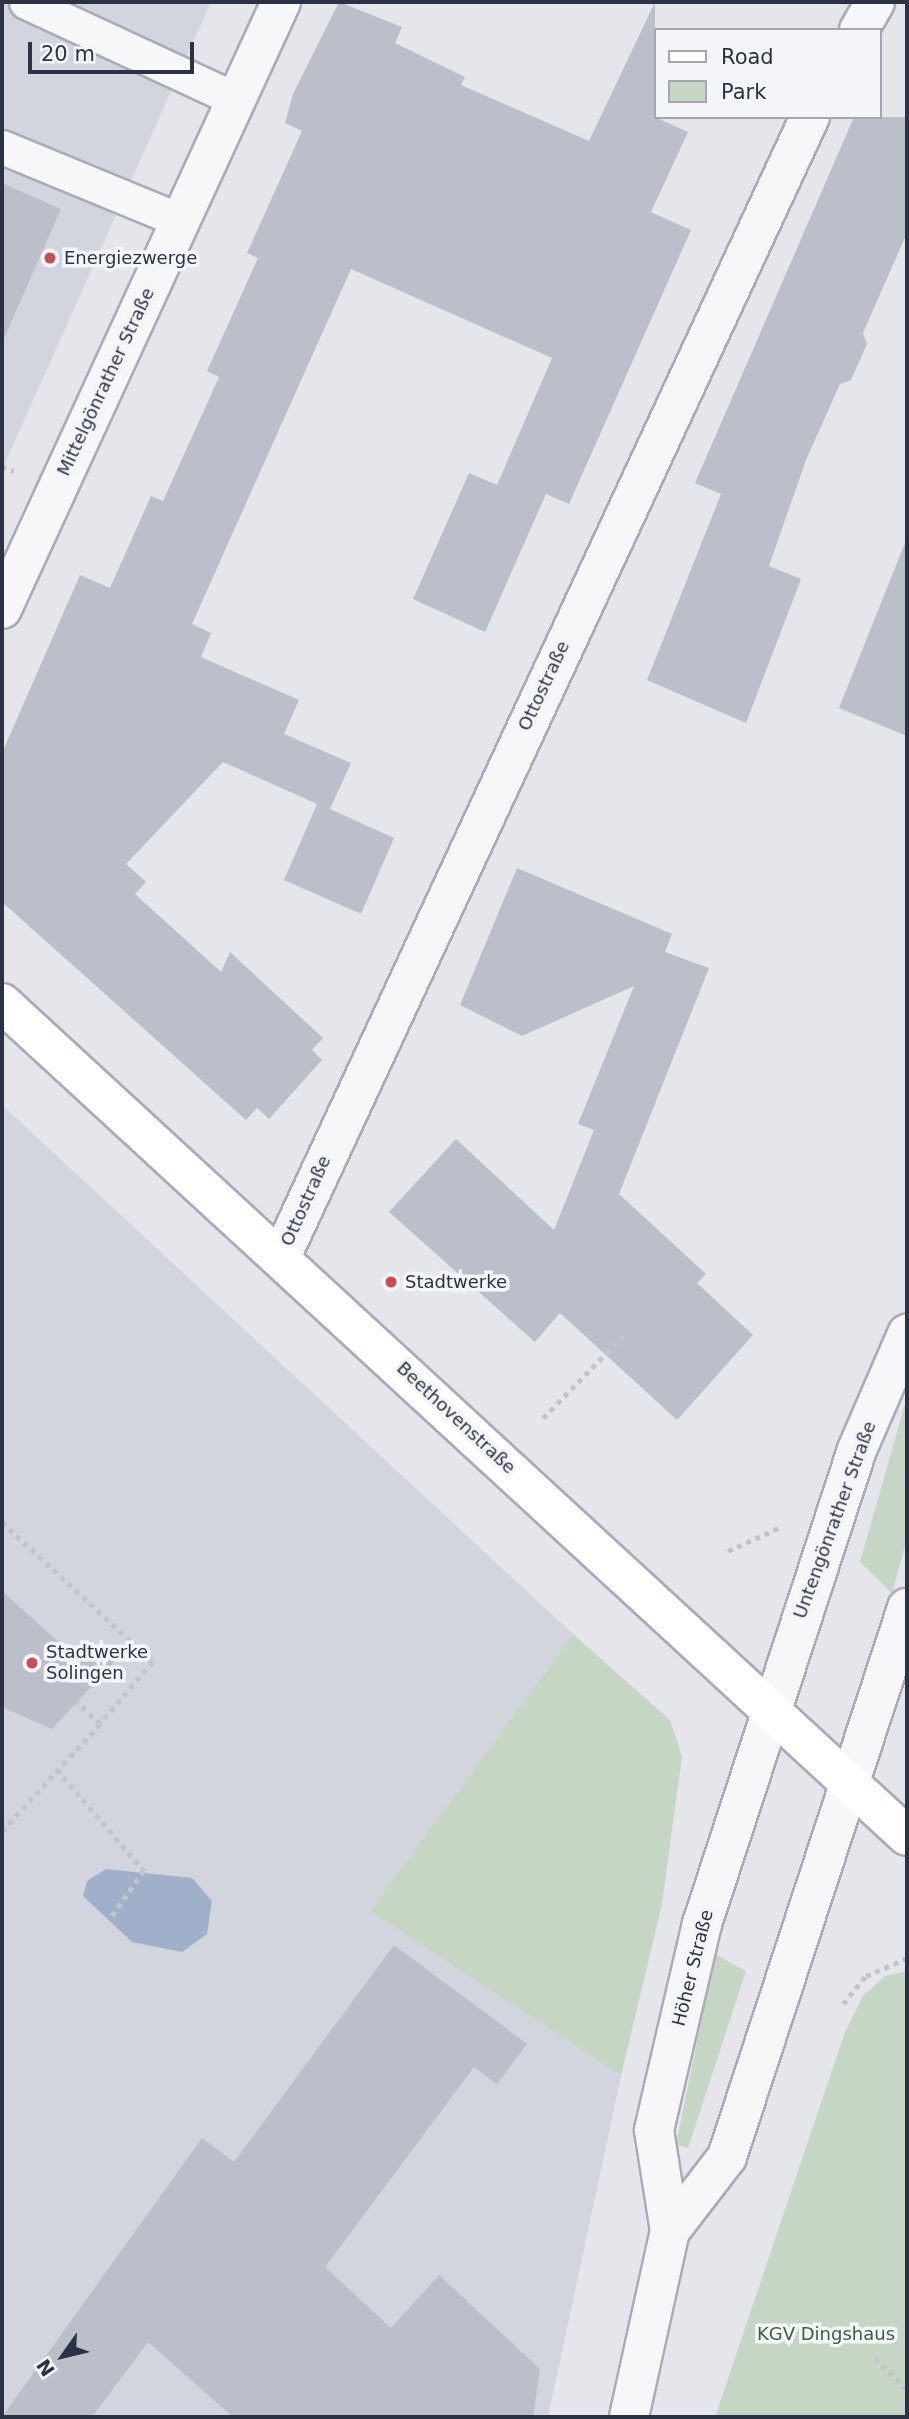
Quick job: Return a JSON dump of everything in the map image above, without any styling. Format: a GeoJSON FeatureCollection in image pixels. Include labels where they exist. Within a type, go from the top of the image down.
{"type":"FeatureCollection","features":[{"type":"Feature","properties":{"kind":"main road","name":"Beethovenstraße"},"geometry":{"type":"LineString","coordinates":[[2,1003],[907,1836]]}},
{"type":"Feature","properties":{"kind":"street","name":"Mittelgönrather Straße"},"geometry":{"type":"LineString","coordinates":[[2,609],[281,2]]}},
{"type":"Feature","properties":{"kind":"street"},"geometry":{"type":"LineString","coordinates":[[860,28],[875,2]]}},
{"type":"Feature","properties":{"kind":"street","name":"Ottostraße"},"geometry":{"type":"LineString","coordinates":[[281,1257],[809,119]]}},
{"type":"Feature","properties":{"kind":"street","name":"Untengönrather Straße"},"geometry":{"type":"LineString","coordinates":[[769,1709],[856,1452],[907,1334]]}},
{"type":"Feature","properties":{"kind":"street"},"geometry":{"type":"LineString","coordinates":[[847,1780],[907,1608]]}},
{"type":"Feature","properties":{"kind":"street","name":"Höher Straße"},"geometry":{"type":"LineString","coordinates":[[629,2417],[670,2231],[654,2130],[702,1924],[769,1709]]}},
{"type":"Feature","properties":{"kind":"street","name":"Höher Straße"},"geometry":{"type":"LineString","coordinates":[[670,2231],[727,2157],[847,1780]]}},
{"type":"Feature","properties":{"kind":"lane"},"geometry":{"type":"LineString","coordinates":[[26,2],[235,99]]}},
{"type":"Feature","properties":{"kind":"lane"},"geometry":{"type":"LineString","coordinates":[[2,147],[179,220]]}},
{"type":"Feature","properties":{"kind":"path"},"geometry":{"type":"LineString","coordinates":[[542,1418],[623,1336]]}},
{"type":"Feature","properties":{"kind":"path"},"geometry":{"type":"LineString","coordinates":[[2,1522],[153,1662],[2,1831]]}},
{"type":"Feature","properties":{"kind":"path"},"geometry":{"type":"LineString","coordinates":[[76,1702],[100,1724]]}},
{"type":"Feature","properties":{"kind":"path"},"geometry":{"type":"LineString","coordinates":[[57,1769],[144,1871],[110,1919]]}},
{"type":"Feature","properties":{"kind":"path"},"geometry":{"type":"LineString","coordinates":[[842,2004],[866,1976],[907,1958]]}},
{"type":"Feature","properties":{"kind":"path"},"geometry":{"type":"LineString","coordinates":[[875,2358],[907,2389]]}},
{"type":"Feature","properties":{"kind":"shaded area"},"geometry":{"type":"Polygon","coordinates":[[[2,2],[211,2],[2,470],[2,2]]]}},
{"type":"Feature","properties":{"kind":"shaded area"},"geometry":{"type":"Polygon","coordinates":[[[2,1105],[573,1634],[370,1911],[621,2076],[548,2417],[2,2417],[2,1105]]]}},
{"type":"Feature","properties":{"kind":"green space"},"geometry":{"type":"Polygon","coordinates":[[[907,1397],[907,1539],[892,1593],[860,1562],[907,1397]]]}},
{"type":"Feature","properties":{"kind":"green space"},"geometry":{"type":"Polygon","coordinates":[[[573,1634],[670,1720],[682,1756],[662,1904],[621,2076],[370,1911],[573,1634]]]}},
{"type":"Feature","properties":{"kind":"green space"},"geometry":{"type":"Polygon","coordinates":[[[715,1954],[746,1971],[688,2148],[676,2145],[715,1954]]]}},
{"type":"Feature","properties":{"kind":"green space","name":"KGV Dingshaus"},"geometry":{"type":"Polygon","coordinates":[[[907,1971],[907,2417],[715,2417],[845,2032],[863,1996],[885,1976],[907,1971]]]}},
{"type":"Feature","properties":{"kind":"water"},"geometry":{"type":"Polygon","coordinates":[[[106,1869],[192,1878],[212,1901],[207,1934],[182,1952],[132,1942],[83,1896],[87,1881],[106,1869]]]}},
{"type":"Feature","properties":{"kind":"building"},"geometry":{"type":"Polygon","coordinates":[[[339,2],[402,27],[395,43],[465,77],[461,85],[589,141],[655,2],[654,119],[688,132],[651,212],[691,230],[569,504],[546,494],[485,632],[413,599],[469,473],[497,485],[552,358],[351,269],[192,624],[211,633],[201,657],[299,700],[284,734],[351,763],[330,809],[394,838],[361,914],[284,880],[317,804],[223,762],[126,864],[146,882],[135,894],[221,972],[230,952],[323,1038],[312,1050],[322,1060],[269,1119],[257,1108],[246,1120],[2,902],[2,753],[80,575],[110,588],[151,496],[163,501],[219,377],[207,371],[258,258],[247,253],[302,131],[285,123],[293,94],[339,2]]]}},
{"type":"Feature","properties":{"kind":"building"},"geometry":{"type":"Polygon","coordinates":[[[907,117],[907,233],[863,333],[867,344],[851,380],[840,384],[806,460],[769,566],[801,579],[746,723],[647,680],[721,494],[695,483],[853,119],[907,117]]]}},
{"type":"Feature","properties":{"kind":"building"},"geometry":{"type":"Polygon","coordinates":[[[2,183],[61,209],[2,343],[2,183]]]}},
{"type":"Feature","properties":{"kind":"building"},"geometry":{"type":"Polygon","coordinates":[[[905,543],[907,544],[907,736],[839,708],[905,543]]]}},
{"type":"Feature","properties":{"kind":"building"},"geometry":{"type":"Polygon","coordinates":[[[517,868],[672,934],[665,952],[709,968],[619,1194],[706,1274],[697,1283],[753,1335],[677,1420],[560,1313],[535,1342],[389,1212],[456,1139],[554,1230],[594,1130],[578,1124],[634,986],[522,1036],[460,1005],[517,868]]]}},
{"type":"Feature","properties":{"kind":"building"},"geometry":{"type":"Polygon","coordinates":[[[2,1591],[73,1655],[129,1646],[52,1729],[2,1707],[2,1591]]]}},
{"type":"Feature","properties":{"kind":"building"},"geometry":{"type":"Polygon","coordinates":[[[394,1945],[527,2044],[497,2084],[474,2067],[325,2267],[391,2328],[439,2275],[540,2369],[533,2417],[233,2417],[148,2342],[92,2417],[2,2417],[202,2138],[234,2162],[394,1945]]]}},
{"type":"Feature","properties":{"kind":"place","name":"Energiezwerge"},"geometry":{"type":"Point","coordinates":[50,258]}},
{"type":"Feature","properties":{"kind":"place","name":"Stadtwerke"},"geometry":{"type":"Point","coordinates":[391,1282]}},
{"type":"Feature","properties":{"kind":"place","name":"Stadtwerke Solingen"},"geometry":{"type":"Point","coordinates":[32,1663]}}]}
